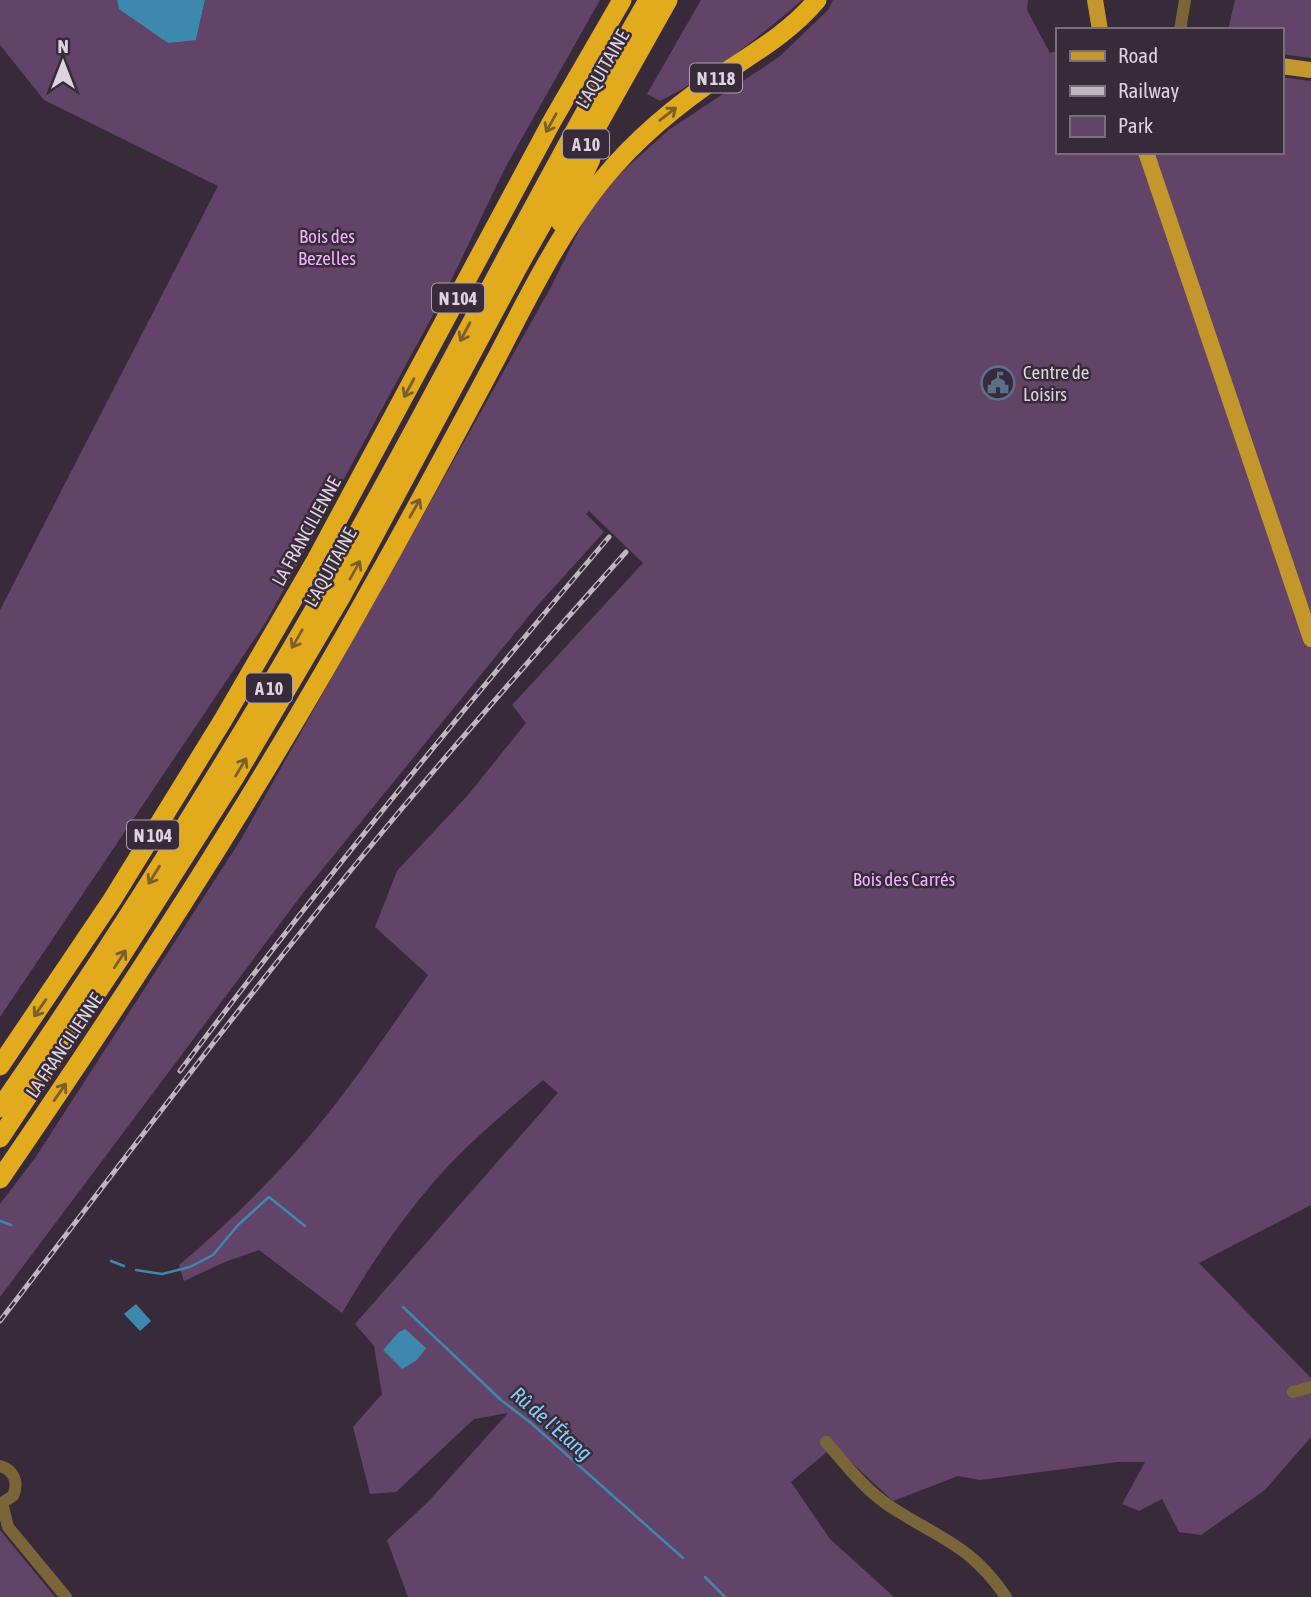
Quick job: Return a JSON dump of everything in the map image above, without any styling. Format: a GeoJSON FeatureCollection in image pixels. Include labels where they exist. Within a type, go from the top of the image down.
{"type":"FeatureCollection","features":[{"type":"Feature","properties":{"kind":"highway","name":"LA FRANCILIENNE"},"geometry":{"type":"LineString","coordinates":[[0,1066],[112,900],[230,709],[349,501],[545,135],[621,0]]}},
{"type":"Feature","properties":{"kind":"highway","name":"L'AQUITAINE"},"geometry":{"type":"LineString","coordinates":[[0,1108],[127,921],[268,691],[367,515],[531,208],[648,0]]}},
{"type":"Feature","properties":{"kind":"highway","name":"L'AQUITAINE"},"geometry":{"type":"LineString","coordinates":[[0,1138],[120,958],[235,777],[334,609],[524,255],[668,0]]}},
{"type":"Feature","properties":{"kind":"highway","name":"N 118"},"geometry":{"type":"LineString","coordinates":[[538,279],[590,196],[632,146],[681,103],[773,41],[817,0]]}},
{"type":"Feature","properties":{"kind":"highway"},"geometry":{"type":"LineString","coordinates":[[538,279],[573,197],[643,55],[655,22]]}},
{"type":"Feature","properties":{"kind":"highway","name":"LA FRANCILIENNE"},"geometry":{"type":"LineString","coordinates":[[0,1179],[155,950],[328,665],[538,279]]}},
{"type":"Feature","properties":{"kind":"main road"},"geometry":{"type":"LineString","coordinates":[[1095,0],[1102,28]]}},
{"type":"Feature","properties":{"kind":"main road"},"geometry":{"type":"LineString","coordinates":[[1283,66],[1311,70]]}},
{"type":"Feature","properties":{"kind":"main road"},"geometry":{"type":"LineString","coordinates":[[1147,154],[1311,639]]}},
{"type":"Feature","properties":{"kind":"street"},"geometry":{"type":"LineString","coordinates":[[1180,28],[1185,0]]}},
{"type":"Feature","properties":{"kind":"street"},"geometry":{"type":"LineString","coordinates":[[1293,1392],[1311,1387]]}},
{"type":"Feature","properties":{"kind":"street"},"geometry":{"type":"LineString","coordinates":[[826,1442],[870,1492],[954,1543],[984,1567],[1006,1597]]}},
{"type":"Feature","properties":{"kind":"street"},"geometry":{"type":"LineString","coordinates":[[0,1465],[11,1472],[16,1484],[13,1496],[1,1504],[8,1527],[66,1597]]}},
{"type":"Feature","properties":{"kind":"green space","name":"Bois des Bezelles"},"geometry":{"type":"Polygon","coordinates":[[[0,0],[117,0],[119,9],[196,40],[205,0],[600,0],[505,168],[446,291],[266,622],[0,1017],[0,610],[218,186],[44,100],[0,45],[0,0]]]}},
{"type":"Feature","properties":{"kind":"green space"},"geometry":{"type":"Polygon","coordinates":[[[701,0],[802,0],[734,55],[698,80],[660,101],[647,94],[701,0]]]}},
{"type":"Feature","properties":{"kind":"green space","name":"Bois des Carrés"},"geometry":{"type":"Polygon","coordinates":[[[833,0],[1028,0],[1027,10],[1050,53],[1056,51],[1056,154],[1283,154],[1283,77],[1311,81],[1311,1205],[1199,1263],[1311,1378],[1311,1437],[1265,1490],[1201,1535],[1179,1532],[1162,1499],[1139,1511],[1122,1504],[1145,1462],[1117,1462],[980,1480],[958,1476],[893,1501],[834,1446],[791,1482],[830,1539],[894,1597],[408,1597],[387,1540],[427,1503],[508,1413],[474,1419],[396,1492],[370,1494],[353,1427],[382,1394],[374,1346],[355,1324],[558,1093],[543,1080],[451,1163],[399,1225],[342,1313],[259,1250],[184,1281],[179,1265],[253,1198],[312,1133],[364,1066],[428,975],[375,927],[397,871],[468,795],[526,723],[512,705],[643,563],[589,511],[586,514],[604,532],[537,606],[303,893],[0,1297],[0,1204],[35,1158],[240,841],[551,287],[597,194],[670,129],[779,57],[828,10],[833,0]],[[398,1335],[383,1350],[402,1369],[398,1335]]]}},
{"type":"Feature","properties":{"kind":"green space"},"geometry":{"type":"Polygon","coordinates":[[[1235,0],[1311,0],[1311,58],[1283,54],[1283,28],[1228,28],[1235,0]]]}},
{"type":"Feature","properties":{"kind":"green space"},"geometry":{"type":"Polygon","coordinates":[[[0,1530],[55,1597],[0,1597],[0,1530]]]}},
{"type":"Feature","properties":{"kind":"water"},"geometry":{"type":"Polygon","coordinates":[[[117,0],[205,0],[196,40],[168,43],[119,9],[117,0]]]}},
{"type":"Feature","properties":{"kind":"water"},"geometry":{"type":"Polygon","coordinates":[[[136,1304],[151,1321],[140,1331],[124,1314],[136,1304]]]}},
{"type":"Feature","properties":{"kind":"water"},"geometry":{"type":"Polygon","coordinates":[[[405,1329],[426,1348],[417,1360],[402,1369],[383,1350],[405,1329]]]}},
{"type":"Feature","properties":{"kind":"waterway","name":"Rû de l'Étang"},"geometry":{"type":"LineString","coordinates":[[136,1270],[162,1274],[190,1267],[213,1255],[238,1225],[269,1197],[305,1226]]}},
{"type":"Feature","properties":{"kind":"waterway"},"geometry":{"type":"LineString","coordinates":[[0,1221],[11,1225]]}},
{"type":"Feature","properties":{"kind":"waterway","name":"Rû de l'Étang"},"geometry":{"type":"LineString","coordinates":[[111,1261],[124,1266]]}},
{"type":"Feature","properties":{"kind":"waterway","name":"Rû de l'Étang"},"geometry":{"type":"LineString","coordinates":[[403,1307],[501,1400],[531,1423],[683,1558]]}},
{"type":"Feature","properties":{"kind":"waterway","name":"Rû de l'Étang"},"geometry":{"type":"LineString","coordinates":[[705,1577],[725,1597]]}},
{"type":"Feature","properties":{"kind":"railway"},"geometry":{"type":"LineString","coordinates":[[180,1071],[390,801],[609,537]]}},
{"type":"Feature","properties":{"kind":"railway"},"geometry":{"type":"LineString","coordinates":[[0,1321],[197,1064],[348,874],[455,746],[626,552]]}},
{"type":"Feature","properties":{"kind":"place","name":"Centre de Loisirs"},"geometry":{"type":"Point","coordinates":[998,383]}}]}
